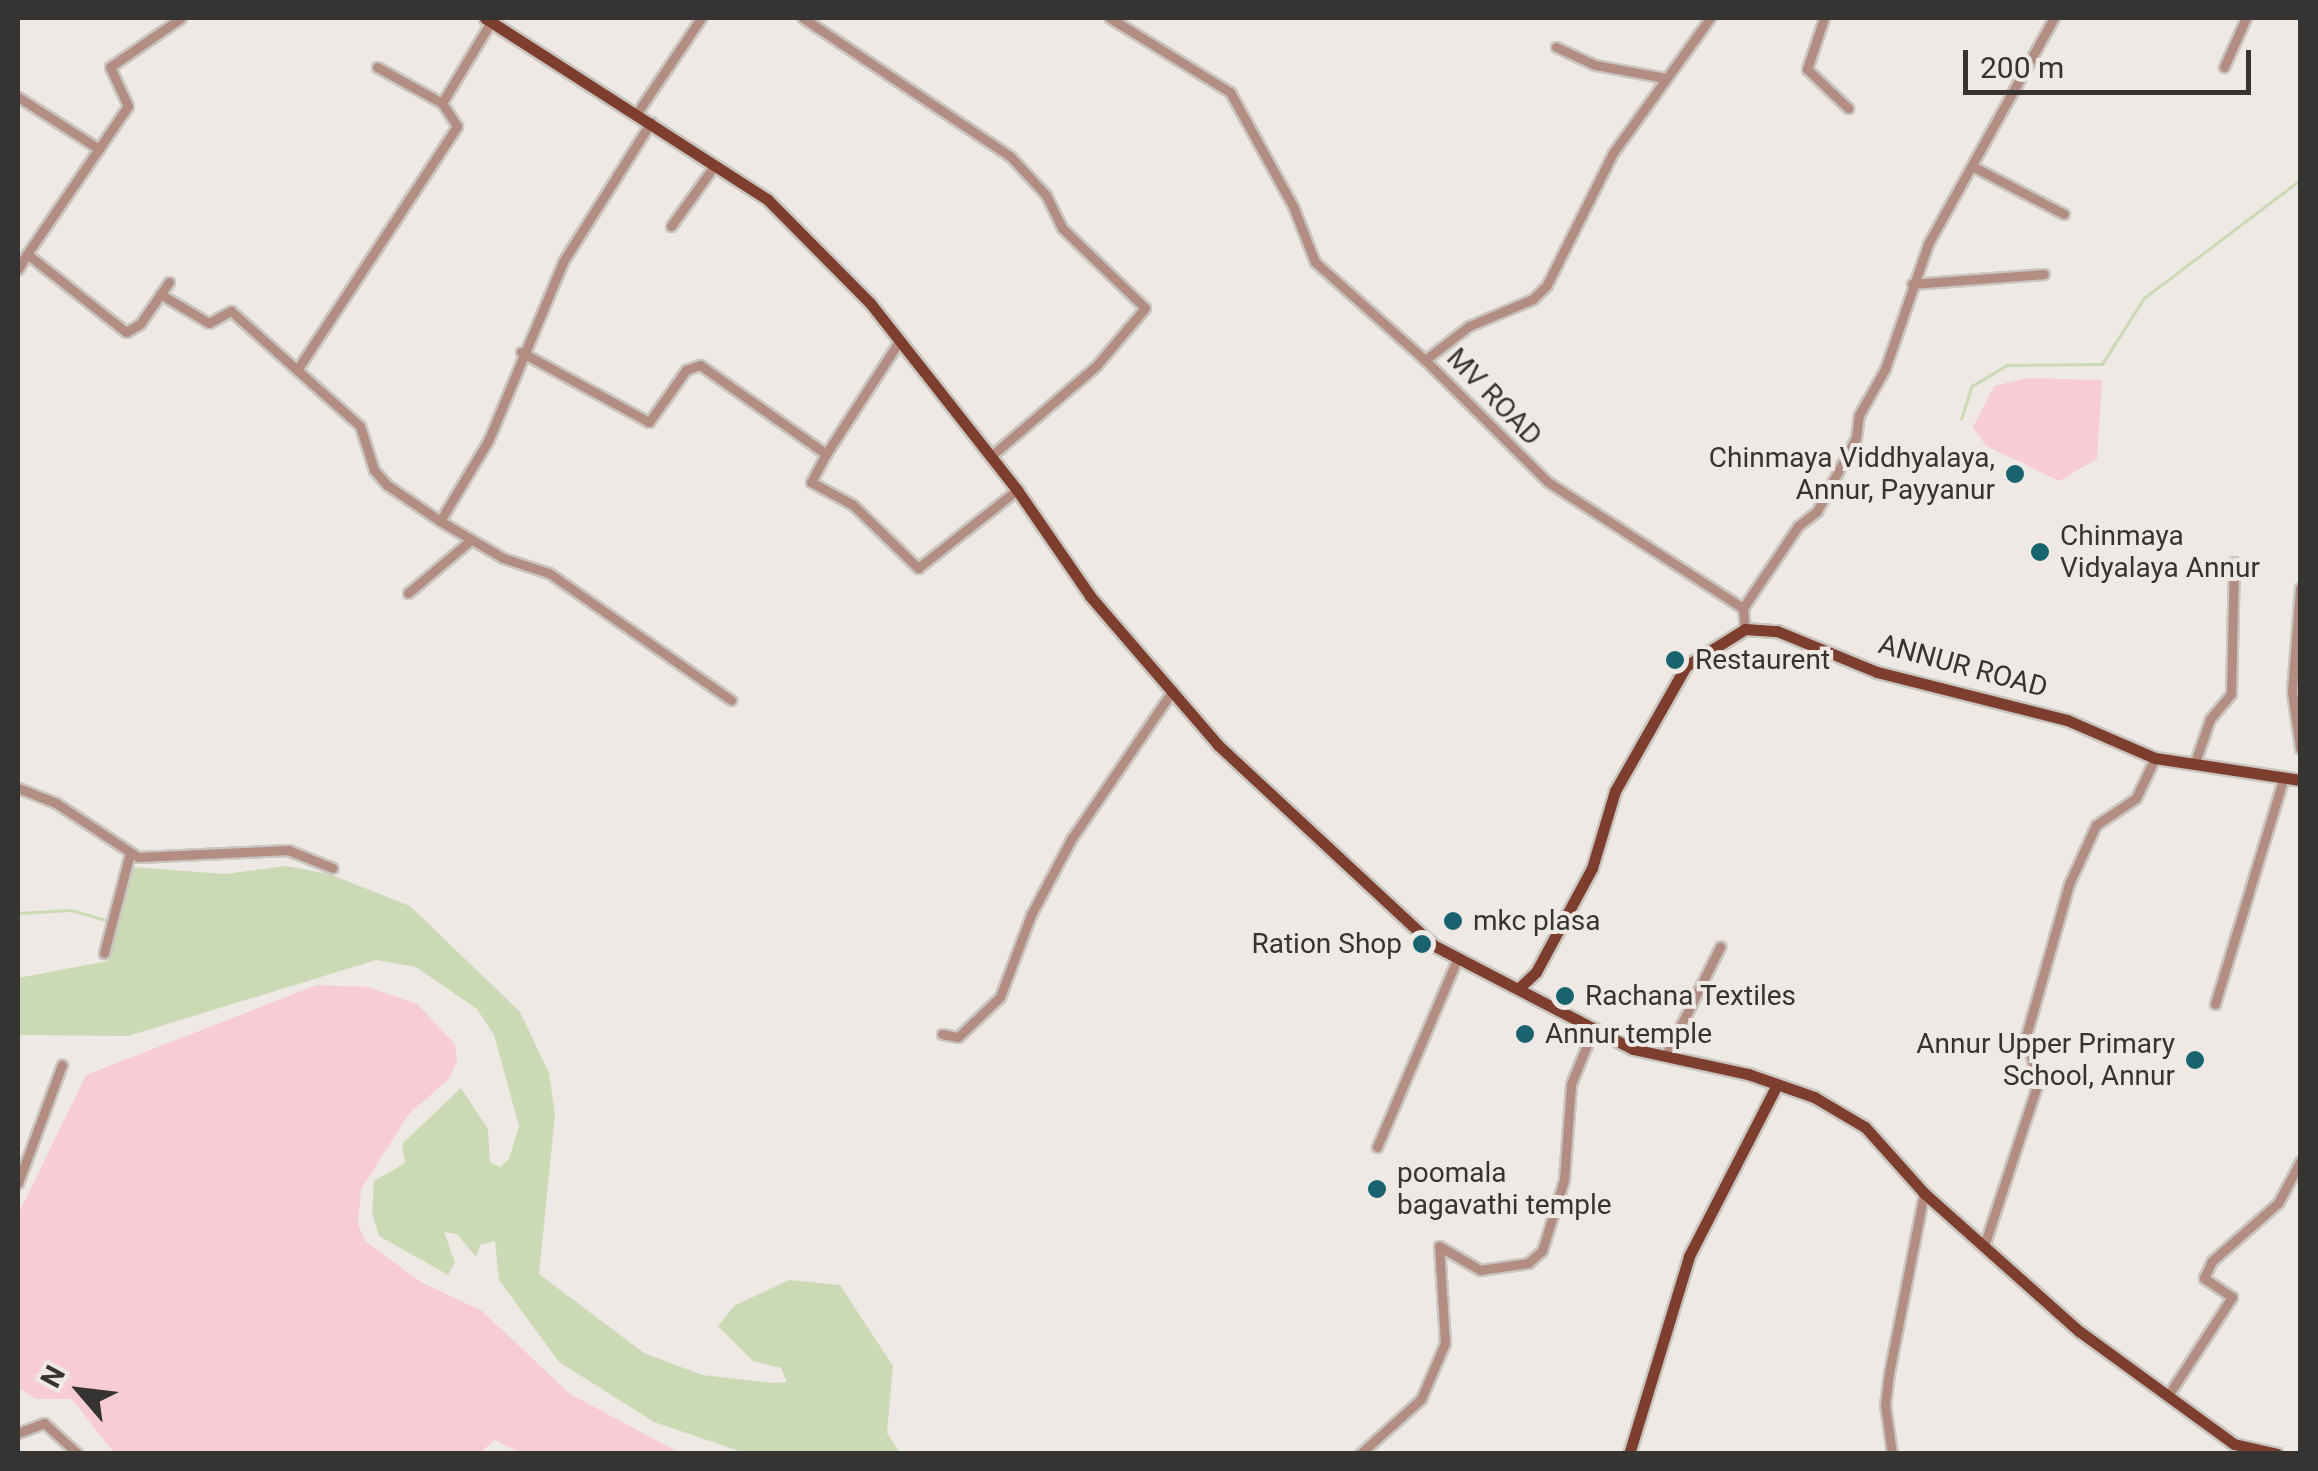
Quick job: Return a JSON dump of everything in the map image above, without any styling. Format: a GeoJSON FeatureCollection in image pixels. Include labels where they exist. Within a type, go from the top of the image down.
{"type":"FeatureCollection","features":[{"type":"Feature","properties":{"kind":"main road"},"geometry":{"type":"LineString","coordinates":[[490,19],[768,200],[900,340],[991,456],[1090,596],[1173,690],[1281,808],[1433,945],[1633,1049],[1667,1054],[1777,1085],[1866,1127],[1924,1194],[2078,1331],[2234,1444],[2277,1454]]}},
{"type":"Feature","properties":{"kind":"main road"},"geometry":{"type":"LineString","coordinates":[[1519,988],[1536,972],[1592,868],[1615,791],[1686,666],[1746,629]]}},
{"type":"Feature","properties":{"kind":"main road","name":"ANNUR ROAD"},"geometry":{"type":"LineString","coordinates":[[1746,629],[1778,631],[1877,672],[2067,720],[2156,758],[2300,780]]}},
{"type":"Feature","properties":{"kind":"main road"},"geometry":{"type":"LineString","coordinates":[[1629,1454],[1689,1256],[1777,1085]]}},
{"type":"Feature","properties":{"kind":"street"},"geometry":{"type":"LineString","coordinates":[[18,269],[130,100],[112,80],[110,67],[182,18]]}},
{"type":"Feature","properties":{"kind":"street"},"geometry":{"type":"LineString","coordinates":[[637,112],[700,18]]}},
{"type":"Feature","properties":{"kind":"street"},"geometry":{"type":"LineString","coordinates":[[803,18],[1010,156],[1046,195],[1062,228],[1144,308],[1096,366],[991,456]]}},
{"type":"Feature","properties":{"kind":"street"},"geometry":{"type":"LineString","coordinates":[[1110,18],[1230,92],[1292,206],[1315,262],[1425,360]]}},
{"type":"Feature","properties":{"kind":"street","name":"MV ROAD"},"geometry":{"type":"LineString","coordinates":[[1710,18],[1613,153],[1547,285],[1533,299],[1469,326],[1425,360],[1548,482],[1744,608]]}},
{"type":"Feature","properties":{"kind":"street"},"geometry":{"type":"LineString","coordinates":[[1824,18],[1807,69],[1848,108]]}},
{"type":"Feature","properties":{"kind":"street"},"geometry":{"type":"LineString","coordinates":[[1746,629],[1744,608],[1798,526],[1817,510],[1856,438],[1859,415],[1885,369],[1912,284],[1951,202],[1976,168],[2054,18]]}},
{"type":"Feature","properties":{"kind":"street"},"geometry":{"type":"LineString","coordinates":[[2224,67],[2246,18]]}},
{"type":"Feature","properties":{"kind":"street"},"geometry":{"type":"LineString","coordinates":[[442,103],[490,19]]}},
{"type":"Feature","properties":{"kind":"street"},"geometry":{"type":"LineString","coordinates":[[1556,47],[1595,65],[1665,78]]}},
{"type":"Feature","properties":{"kind":"street"},"geometry":{"type":"LineString","coordinates":[[297,370],[457,126],[442,103],[377,67]]}},
{"type":"Feature","properties":{"kind":"street"},"geometry":{"type":"LineString","coordinates":[[18,97],[99,149]]}},
{"type":"Feature","properties":{"kind":"street"},"geometry":{"type":"LineString","coordinates":[[440,521],[488,441],[521,352],[563,262],[651,122]]}},
{"type":"Feature","properties":{"kind":"street"},"geometry":{"type":"LineString","coordinates":[[671,226],[715,165]]}},
{"type":"Feature","properties":{"kind":"street"},"geometry":{"type":"LineString","coordinates":[[1976,168],[2064,214]]}},
{"type":"Feature","properties":{"kind":"street"},"geometry":{"type":"LineString","coordinates":[[27,254],[120,330],[133,331],[168,282]]}},
{"type":"Feature","properties":{"kind":"street"},"geometry":{"type":"LineString","coordinates":[[1912,284],[2044,274]]}},
{"type":"Feature","properties":{"kind":"street"},"geometry":{"type":"LineString","coordinates":[[160,294],[209,323],[231,310],[360,426],[374,470],[387,484],[471,540],[549,573],[730,700]]}},
{"type":"Feature","properties":{"kind":"street"},"geometry":{"type":"LineString","coordinates":[[900,340],[811,482],[852,505],[918,568],[1016,490]]}},
{"type":"Feature","properties":{"kind":"street"},"geometry":{"type":"LineString","coordinates":[[521,352],[649,422],[686,370],[700,364],[826,454]]}},
{"type":"Feature","properties":{"kind":"street"},"geometry":{"type":"LineString","coordinates":[[408,594],[471,540]]}},
{"type":"Feature","properties":{"kind":"street"},"geometry":{"type":"LineString","coordinates":[[2194,765],[2210,719],[2231,694],[2234,562]]}},
{"type":"Feature","properties":{"kind":"street"},"geometry":{"type":"LineString","coordinates":[[2300,588],[2292,692],[2300,748]]}},
{"type":"Feature","properties":{"kind":"street"},"geometry":{"type":"LineString","coordinates":[[942,1034],[958,1037],[1000,998],[1031,915],[1072,838],[1173,690]]}},
{"type":"Feature","properties":{"kind":"street"},"geometry":{"type":"LineString","coordinates":[[1984,1246],[2038,1083],[2026,1036],[2068,884],[2096,825],[2136,798],[2156,758]]}},
{"type":"Feature","properties":{"kind":"street"},"geometry":{"type":"LineString","coordinates":[[2215,1004],[2283,780]]}},
{"type":"Feature","properties":{"kind":"street"},"geometry":{"type":"LineString","coordinates":[[18,788],[56,803],[130,853],[288,850],[333,868]]}},
{"type":"Feature","properties":{"kind":"street"},"geometry":{"type":"LineString","coordinates":[[104,953],[130,853]]}},
{"type":"Feature","properties":{"kind":"street"},"geometry":{"type":"LineString","coordinates":[[1667,1054],[1720,947]]}},
{"type":"Feature","properties":{"kind":"street"},"geometry":{"type":"LineString","coordinates":[[1377,1147],[1457,958]]}},
{"type":"Feature","properties":{"kind":"street"},"geometry":{"type":"LineString","coordinates":[[1360,1454],[1422,1399],[1438,1360],[1444,1343],[1439,1246],[1480,1270],[1528,1263],[1542,1250],[1564,1180],[1571,1084],[1594,1028]]}},
{"type":"Feature","properties":{"kind":"street"},"geometry":{"type":"LineString","coordinates":[[18,1183],[62,1065]]}},
{"type":"Feature","properties":{"kind":"street"},"geometry":{"type":"LineString","coordinates":[[2169,1394],[2232,1297],[2204,1278],[2212,1262],[2278,1203],[2300,1162]]}},
{"type":"Feature","properties":{"kind":"street"},"geometry":{"type":"LineString","coordinates":[[1892,1454],[1885,1405],[1924,1194]]}},
{"type":"Feature","properties":{"kind":"street"},"geometry":{"type":"LineString","coordinates":[[18,1433],[44,1423],[78,1454]]}},
{"type":"Feature","properties":{"kind":"shaded area"},"geometry":{"type":"Polygon","coordinates":[[[2027,378],[2102,380],[2097,459],[2059,481],[1986,446],[1973,427],[1994,386],[2027,378]]]}},
{"type":"Feature","properties":{"kind":"shaded area"},"geometry":{"type":"Polygon","coordinates":[[[286,866],[329,874],[410,906],[520,1012],[549,1073],[555,1115],[539,1274],[644,1353],[702,1375],[773,1383],[787,1382],[781,1368],[753,1361],[718,1326],[734,1306],[789,1280],[840,1285],[893,1366],[887,1433],[900,1453],[745,1453],[654,1422],[559,1362],[499,1280],[495,1241],[480,1245],[476,1257],[457,1234],[444,1232],[455,1262],[448,1275],[379,1236],[372,1213],[374,1181],[405,1163],[402,1144],[461,1088],[488,1129],[490,1162],[500,1167],[509,1159],[519,1126],[494,1035],[477,1009],[416,967],[376,960],[128,1036],[18,1035],[18,978],[108,961],[133,867],[225,874],[286,866]]]}},
{"type":"Feature","properties":{"kind":"shaded area"},"geometry":{"type":"Polygon","coordinates":[[[317,985],[368,987],[417,1004],[455,1044],[457,1062],[449,1079],[409,1114],[361,1189],[358,1224],[365,1241],[421,1282],[482,1311],[570,1394],[680,1453],[520,1453],[495,1440],[478,1454],[114,1453],[72,1399],[36,1399],[18,1388],[18,1215],[86,1075],[317,985]]]}},
{"type":"Feature","properties":{"kind":"waterway"},"geometry":{"type":"LineString","coordinates":[[1961,419],[1972,386],[2007,365],[2102,364],[2144,298],[2300,180]]}},
{"type":"Feature","properties":{"kind":"waterway"},"geometry":{"type":"LineString","coordinates":[[18,913],[71,910],[109,921]]}},
{"type":"Feature","properties":{"kind":"place","name":"Chinmaya Viddhyalaya, Annur, Payyanur"},"geometry":{"type":"Point","coordinates":[2015,474]}},
{"type":"Feature","properties":{"kind":"place","name":"Chinmaya Vidyalaya Annur"},"geometry":{"type":"Point","coordinates":[2040,552]}},
{"type":"Feature","properties":{"kind":"place","name":"Restaurent"},"geometry":{"type":"Point","coordinates":[1675,660]}},
{"type":"Feature","properties":{"kind":"place","name":"mkc plasa"},"geometry":{"type":"Point","coordinates":[1453,921]}},
{"type":"Feature","properties":{"kind":"place","name":"Ration Shop"},"geometry":{"type":"Point","coordinates":[1422,944]}},
{"type":"Feature","properties":{"kind":"place","name":"Rachana Textiles"},"geometry":{"type":"Point","coordinates":[1565,996]}},
{"type":"Feature","properties":{"kind":"place","name":"Annur temple"},"geometry":{"type":"Point","coordinates":[1525,1034]}},
{"type":"Feature","properties":{"kind":"place","name":"Annur Upper Primary School, Annur"},"geometry":{"type":"Point","coordinates":[2195,1060]}},
{"type":"Feature","properties":{"kind":"place","name":"poomala bagavathi temple"},"geometry":{"type":"Point","coordinates":[1377,1189]}}]}
